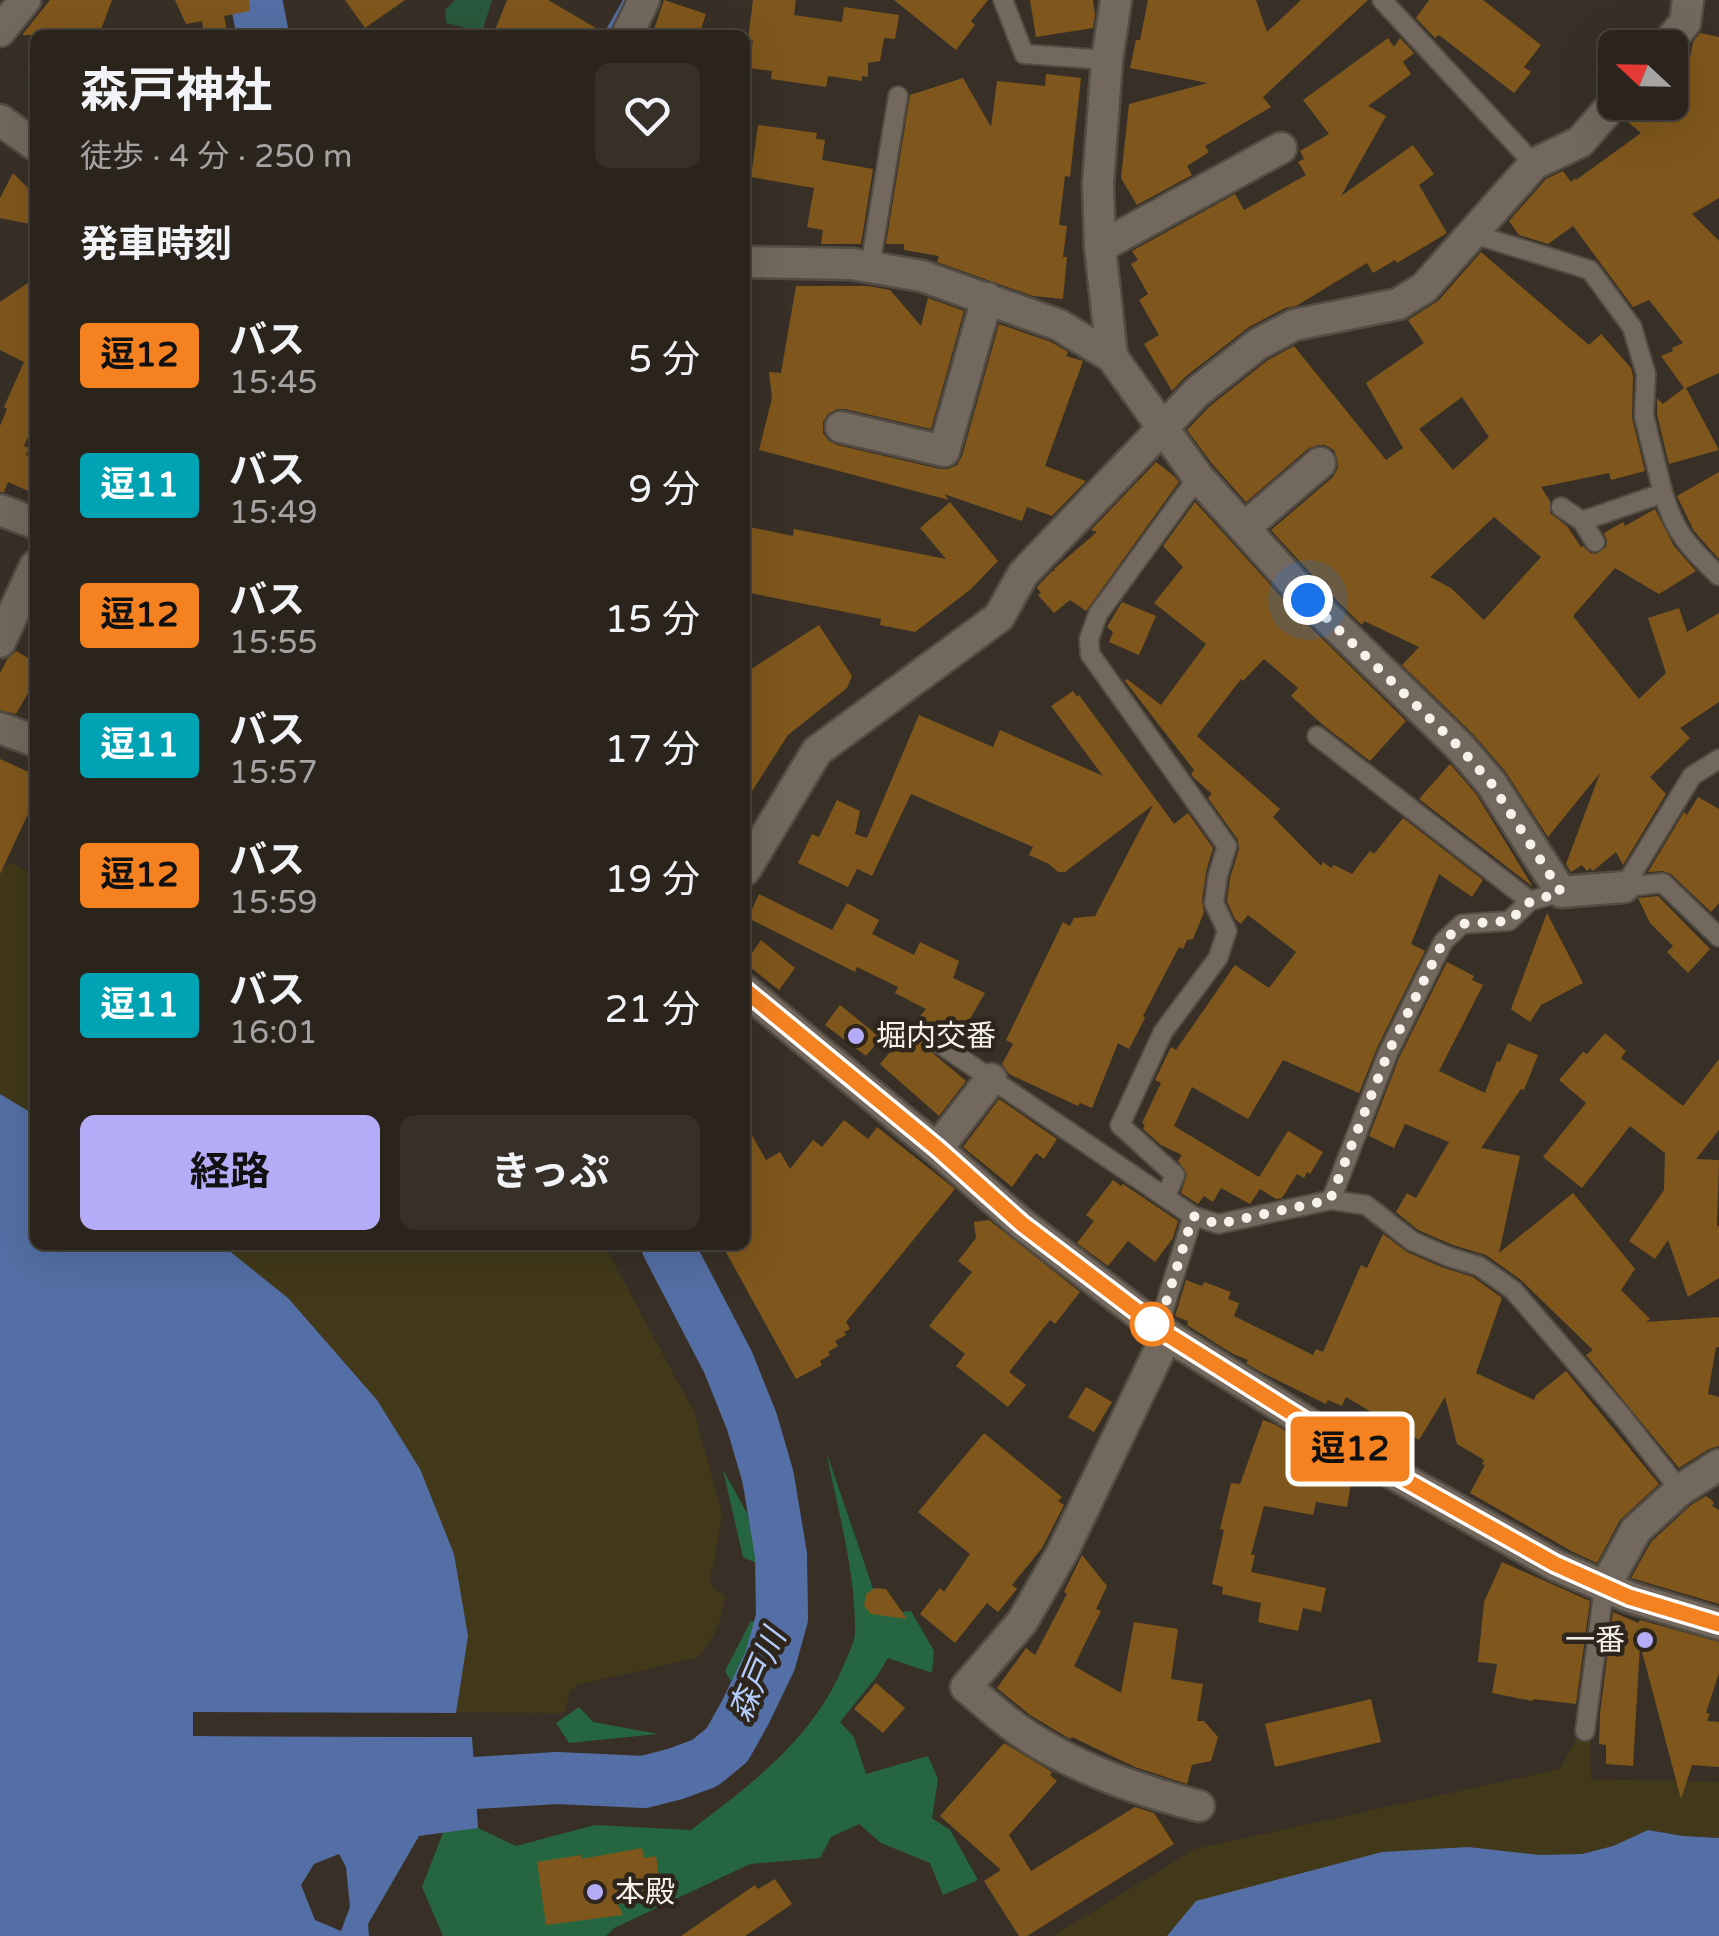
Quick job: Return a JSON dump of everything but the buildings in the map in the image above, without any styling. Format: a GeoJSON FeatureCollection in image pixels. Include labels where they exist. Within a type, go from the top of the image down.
{"type":"FeatureCollection","features":[{"type":"Feature","properties":{"kind":"street"},"geometry":{"type":"LineString","coordinates":[[0,31],[25,0]]}},
{"type":"Feature","properties":{"kind":"street"},"geometry":{"type":"LineString","coordinates":[[629,30],[644,0]]}},
{"type":"Feature","properties":{"kind":"street"},"geometry":{"type":"LineString","coordinates":[[1112,357],[1100,247],[1098,184],[1107,60],[1116,0]]}},
{"type":"Feature","properties":{"kind":"street"},"geometry":{"type":"LineString","coordinates":[[1678,30],[1685,22],[1688,0]]}},
{"type":"Feature","properties":{"kind":"street"},"geometry":{"type":"LineString","coordinates":[[0,120],[30,141]]}},
{"type":"Feature","properties":{"kind":"street"},"geometry":{"type":"LineString","coordinates":[[750,862],[817,751],[999,618],[1024,574],[1197,392],[1258,344],[1294,325],[1398,304],[1424,288],[1534,164],[1580,142],[1599,120]]}},
{"type":"Feature","properties":{"kind":"street"},"geometry":{"type":"LineString","coordinates":[[1100,247],[1281,148]]}},
{"type":"Feature","properties":{"kind":"street"},"geometry":{"type":"LineString","coordinates":[[750,262],[852,264],[922,276],[1059,325],[1112,357],[1198,477],[1308,600],[1491,783],[1561,892],[1624,887]]}},
{"type":"Feature","properties":{"kind":"street"},"geometry":{"type":"LineString","coordinates":[[841,427],[944,451],[987,298]]}},
{"type":"Feature","properties":{"kind":"street"},"geometry":{"type":"LineString","coordinates":[[1244,528],[1320,463]]}},
{"type":"Feature","properties":{"kind":"street"},"geometry":{"type":"LineString","coordinates":[[0,510],[30,521]]}},
{"type":"Feature","properties":{"kind":"street"},"geometry":{"type":"LineString","coordinates":[[0,642],[30,577]]}},
{"type":"Feature","properties":{"kind":"street"},"geometry":{"type":"LineString","coordinates":[[0,728],[30,739]]}},
{"type":"Feature","properties":{"kind":"street"},"geometry":{"type":"LineString","coordinates":[[750,994],[937,1148],[1022,1224],[1163,1331],[1341,1444],[1555,1564],[1604,1588],[1719,1624]]}},
{"type":"Feature","properties":{"kind":"street"},"geometry":{"type":"LineString","coordinates":[[937,1148],[992,1079]]}},
{"type":"Feature","properties":{"kind":"street"},"geometry":{"type":"LineString","coordinates":[[1163,1331],[1063,1551],[1022,1622],[966,1687],[1019,1731],[1063,1757],[1153,1794],[1199,1806]]}},
{"type":"Feature","properties":{"kind":"street"},"geometry":{"type":"LineString","coordinates":[[1604,1588],[1636,1530],[1680,1490],[1719,1465]]}},
{"type":"Feature","properties":{"kind":"lane"},"geometry":{"type":"LineString","coordinates":[[1003,0],[1024,54],[1107,60]]}},
{"type":"Feature","properties":{"kind":"lane"},"geometry":{"type":"LineString","coordinates":[[1382,0],[1534,164]]}},
{"type":"Feature","properties":{"kind":"lane"},"geometry":{"type":"LineString","coordinates":[[870,267],[898,96]]}},
{"type":"Feature","properties":{"kind":"lane"},"geometry":{"type":"LineString","coordinates":[[1473,234],[1590,270],[1632,326],[1646,374],[1644,416],[1672,521],[1687,544],[1719,576]]}},
{"type":"Feature","properties":{"kind":"lane"},"geometry":{"type":"LineString","coordinates":[[1166,1196],[1175,1176],[1120,1125],[1163,1032],[1218,958],[1227,931],[1214,902],[1227,846],[1090,654],[1089,640],[1098,614],[1198,477]]}},
{"type":"Feature","properties":{"kind":"lane"},"geometry":{"type":"LineString","coordinates":[[1582,522],[1663,493]]}},
{"type":"Feature","properties":{"kind":"lane"},"geometry":{"type":"LineString","coordinates":[[1560,506],[1582,522],[1595,542]]}},
{"type":"Feature","properties":{"kind":"lane"},"geometry":{"type":"LineString","coordinates":[[1317,736],[1530,902]]}},
{"type":"Feature","properties":{"kind":"lane"},"geometry":{"type":"LineString","coordinates":[[1624,887],[1692,776],[1719,759]]}},
{"type":"Feature","properties":{"kind":"lane"},"geometry":{"type":"LineString","coordinates":[[1624,887],[1663,883],[1719,937]]}},
{"type":"Feature","properties":{"kind":"lane"},"geometry":{"type":"LineString","coordinates":[[1330,1200],[1388,1053],[1443,942],[1462,924],[1509,921],[1530,902],[1561,892]]}},
{"type":"Feature","properties":{"kind":"lane"},"geometry":{"type":"LineString","coordinates":[[940,1044],[1193,1216],[1218,1224],[1330,1200],[1366,1206],[1412,1241],[1479,1266],[1513,1290],[1680,1490]]}},
{"type":"Feature","properties":{"kind":"lane"},"geometry":{"type":"LineString","coordinates":[[1163,1331],[1193,1216]]}},
{"type":"Feature","properties":{"kind":"lane"},"geometry":{"type":"LineString","coordinates":[[1586,1731],[1604,1588]]}},
{"type":"Feature","properties":{"kind":"green space"},"geometry":{"type":"Polygon","coordinates":[[[455,0],[492,0],[483,30],[446,23],[445,10],[455,0]]]}},
{"type":"Feature","properties":{"kind":"green space"},"geometry":{"type":"Polygon","coordinates":[[[826,1451],[882,1615],[911,1611],[934,1651],[932,1673],[888,1658],[840,1722],[854,1737],[866,1774],[928,1756],[938,1779],[932,1818],[950,1830],[978,1880],[943,1895],[930,1863],[881,1843],[859,1824],[831,1837],[820,1858],[750,1864],[614,1928],[606,1936],[443,1936],[422,1887],[446,1825],[478,1828],[516,1846],[595,1825],[691,1830],[759,1776],[799,1736],[832,1689],[855,1634],[849,1565],[826,1451]]]}},
{"type":"Feature","properties":{"kind":"green space"},"geometry":{"type":"Polygon","coordinates":[[[723,1470],[747,1513],[758,1564],[743,1557],[723,1470]]]}},
{"type":"Feature","properties":{"kind":"green space"},"geometry":{"type":"Polygon","coordinates":[[[751,1621],[769,1625],[731,1681],[725,1671],[751,1621]]]}},
{"type":"Feature","properties":{"kind":"green space"},"geometry":{"type":"Polygon","coordinates":[[[579,1707],[593,1722],[658,1734],[569,1743],[556,1723],[579,1707]]]}},
{"type":"Feature","properties":{"kind":"sand"},"geometry":{"type":"Polygon","coordinates":[[[11,863],[30,872],[30,1179],[0,1160],[0,867],[11,863]]]}},
{"type":"Feature","properties":{"kind":"sand"},"geometry":{"type":"Polygon","coordinates":[[[130,1250],[607,1250],[694,1412],[722,1513],[710,1575],[712,1588],[725,1595],[708,1644],[696,1658],[577,1685],[570,1691],[564,1713],[280,1712],[130,1250]]]}},
{"type":"Feature","properties":{"kind":"sand"},"geometry":{"type":"Polygon","coordinates":[[[1576,1739],[1590,1739],[1591,1779],[1719,1782],[1719,1838],[1648,1830],[1613,1846],[1582,1854],[1539,1855],[1175,1936],[1053,1936],[1195,1849],[1560,1769],[1576,1739]]]}},
{"type":"Feature","properties":{"kind":"water"},"geometry":{"type":"Polygon","coordinates":[[[0,1094],[30,1112],[30,1250],[228,1250],[288,1298],[377,1400],[420,1469],[454,1554],[468,1636],[456,1713],[193,1713],[194,1736],[472,1737],[478,1828],[419,1836],[368,1924],[369,1936],[0,1936],[0,1094]],[[339,1854],[314,1864],[301,1885],[315,1920],[341,1931],[350,1907],[346,1867],[339,1854]]]}},
{"type":"Feature","properties":{"kind":"water"},"geometry":{"type":"Polygon","coordinates":[[[1648,1830],[1719,1838],[1719,1936],[1167,1936],[1196,1901],[1382,1852],[1468,1847],[1539,1855],[1582,1854],[1613,1846],[1648,1830]]]}},
{"type":"Feature","properties":{"kind":"pier"},"geometry":{"type":"Polygon","coordinates":[[[193,1712],[461,1713],[456,1718],[198,1717],[198,1731],[472,1732],[477,1737],[193,1736],[193,1712]]]}},
{"type":"Feature","properties":{"kind":"waterway","name":"森戸川"},"geometry":{"type":"LineString","coordinates":[[256,0],[262,30]]}},
{"type":"Feature","properties":{"kind":"waterway"},"geometry":{"type":"LineString","coordinates":[[611,30],[627,2]]}},
{"type":"Feature","properties":{"kind":"waterway","name":"森戸川"},"geometry":{"type":"LineString","coordinates":[[475,1783],[557,1778],[644,1782],[705,1763],[727,1745],[770,1661],[782,1618],[781,1555],[768,1477],[728,1362],[670,1250]]}},
{"type":"Feature","properties":{"kind":"bus line","name":"逗12"},"geometry":{"type":"LineString","coordinates":[[750,994],[937,1148],[1022,1224],[1168,1335],[1217,1367],[1341,1444],[1555,1564],[1604,1588],[1719,1624]]}},
{"type":"Feature","properties":{"kind":"place","name":"堀内交番"},"geometry":{"type":"Point","coordinates":[856,1036]}},
{"type":"Feature","properties":{"kind":"place","name":"一番"},"geometry":{"type":"Point","coordinates":[1645,1640]}},
{"type":"Feature","properties":{"kind":"place","name":"本殿"},"geometry":{"type":"Point","coordinates":[595,1892]}},
{"type":"Feature","properties":{"kind":"route"},"geometry":{"type":"LineString","coordinates":[[1152,1324],[1158,1328],[1193,1216],[1218,1224],[1330,1200],[1388,1053],[1443,942],[1462,924],[1509,921],[1530,902],[1561,892],[1491,783],[1308,600]]}}]}
